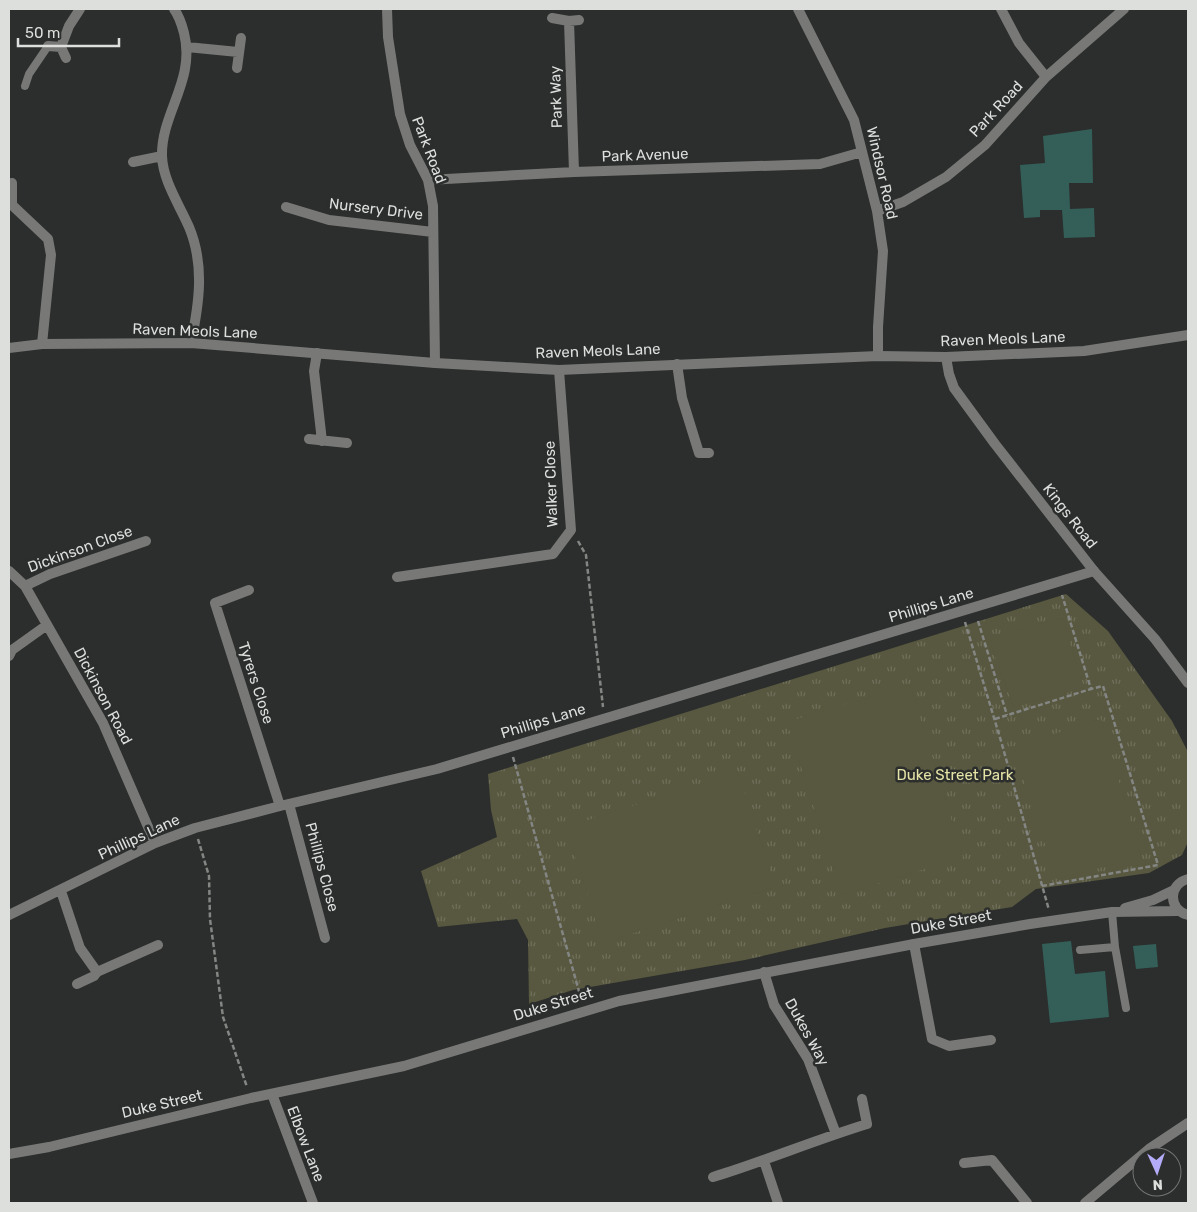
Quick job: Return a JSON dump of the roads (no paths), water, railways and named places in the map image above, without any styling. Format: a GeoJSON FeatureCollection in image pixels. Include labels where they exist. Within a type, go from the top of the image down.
{"type":"FeatureCollection","features":[{"type":"Feature","properties":{"kind":"street"},"geometry":{"type":"LineString","coordinates":[[66,58],[61,47],[69,26],[80,9]]}},
{"type":"Feature","properties":{"kind":"street"},"geometry":{"type":"LineString","coordinates":[[174,9],[180,20],[187,46],[185,74],[167,128],[162,156],[169,186],[197,248],[200,269],[199,294],[191,343]]}},
{"type":"Feature","properties":{"kind":"street","name":"Park Road"},"geometry":{"type":"LineString","coordinates":[[387,9],[388,37],[400,114],[410,145],[428,180],[432,206],[435,363]]}},
{"type":"Feature","properties":{"kind":"street","name":"Windsor Road"},"geometry":{"type":"LineString","coordinates":[[798,9],[854,120],[877,211],[883,251],[878,356]]}},
{"type":"Feature","properties":{"kind":"street"},"geometry":{"type":"LineString","coordinates":[[1000,9],[1019,43],[1046,77]]}},
{"type":"Feature","properties":{"kind":"street","name":"Park Road"},"geometry":{"type":"LineString","coordinates":[[877,211],[903,202],[946,177],[985,145],[1046,77],[1124,9]]}},
{"type":"Feature","properties":{"kind":"street","name":"Park Way"},"geometry":{"type":"LineString","coordinates":[[552,18],[574,20],[574,172]]}},
{"type":"Feature","properties":{"kind":"street"},"geometry":{"type":"LineString","coordinates":[[237,68],[241,38]]}},
{"type":"Feature","properties":{"kind":"street"},"geometry":{"type":"LineString","coordinates":[[48,46],[61,47]]}},
{"type":"Feature","properties":{"kind":"street"},"geometry":{"type":"LineString","coordinates":[[187,46],[238,52]]}},
{"type":"Feature","properties":{"kind":"street","name":"Park Avenue"},"geometry":{"type":"LineString","coordinates":[[428,180],[574,172],[820,164],[862,152]]}},
{"type":"Feature","properties":{"kind":"street"},"geometry":{"type":"LineString","coordinates":[[133,162],[162,156]]}},
{"type":"Feature","properties":{"kind":"street"},"geometry":{"type":"LineString","coordinates":[[12,183],[10,208],[48,239],[51,256],[42,344]]}},
{"type":"Feature","properties":{"kind":"street","name":"Nursery Drive"},"geometry":{"type":"LineString","coordinates":[[286,207],[329,220],[433,232]]}},
{"type":"Feature","properties":{"kind":"street","name":"Raven Meols Lane"},"geometry":{"type":"LineString","coordinates":[[9,348],[42,344],[191,343],[435,363],[559,370],[878,356],[946,357],[1084,351],[1188,335]]}},
{"type":"Feature","properties":{"kind":"street"},"geometry":{"type":"LineString","coordinates":[[317,353],[314,371],[322,442]]}},
{"type":"Feature","properties":{"kind":"street","name":"Kings Road"},"geometry":{"type":"LineString","coordinates":[[946,357],[954,388],[995,444],[1094,571],[1155,640],[1188,683]]}},
{"type":"Feature","properties":{"kind":"street"},"geometry":{"type":"LineString","coordinates":[[677,364],[682,398],[699,453],[709,453]]}},
{"type":"Feature","properties":{"kind":"street","name":"Walker Close"},"geometry":{"type":"LineString","coordinates":[[397,577],[553,554],[571,530],[559,370]]}},
{"type":"Feature","properties":{"kind":"street"},"geometry":{"type":"LineString","coordinates":[[309,440],[347,443]]}},
{"type":"Feature","properties":{"kind":"street","name":"Dickinson Close"},"geometry":{"type":"LineString","coordinates":[[25,586],[50,574],[146,541]]}},
{"type":"Feature","properties":{"kind":"street","name":"Dickinson Road"},"geometry":{"type":"LineString","coordinates":[[9,571],[25,586],[103,723],[155,843]]}},
{"type":"Feature","properties":{"kind":"street","name":"Phillips Lane"},"geometry":{"type":"LineString","coordinates":[[9,915],[155,843],[195,828],[437,770],[1094,571]]}},
{"type":"Feature","properties":{"kind":"street","name":"Tyrers Close"},"geometry":{"type":"LineString","coordinates":[[249,590],[215,603],[285,805]]}},
{"type":"Feature","properties":{"kind":"street"},"geometry":{"type":"LineString","coordinates":[[9,656],[12,650],[47,625]]}},
{"type":"Feature","properties":{"kind":"street","name":"Phillips Close"},"geometry":{"type":"LineString","coordinates":[[285,805],[324,938]]}},
{"type":"Feature","properties":{"kind":"street","name":"Duke Street"},"geometry":{"type":"LineString","coordinates":[[9,1154],[251,1098],[404,1066],[619,1001],[914,944],[1112,912],[1153,900],[1174,890],[1181,881],[1188,879]]}},
{"type":"Feature","properties":{"kind":"street"},"geometry":{"type":"LineString","coordinates":[[1174,890],[1172,901],[1183,913]]}},
{"type":"Feature","properties":{"kind":"street"},"geometry":{"type":"LineString","coordinates":[[61,891],[80,948],[97,972]]}},
{"type":"Feature","properties":{"kind":"street","name":"Duke Street"},"geometry":{"type":"LineString","coordinates":[[1112,912],[1183,913]]}},
{"type":"Feature","properties":{"kind":"street"},"geometry":{"type":"LineString","coordinates":[[914,944],[932,1039],[949,1046],[991,1040]]}},
{"type":"Feature","properties":{"kind":"street"},"geometry":{"type":"LineString","coordinates":[[77,984],[94,976],[97,972],[158,945]]}},
{"type":"Feature","properties":{"kind":"street","name":"Dukes Way"},"geometry":{"type":"LineString","coordinates":[[764,972],[774,1005],[808,1059],[836,1134]]}},
{"type":"Feature","properties":{"kind":"street","name":"Elbow Lane"},"geometry":{"type":"LineString","coordinates":[[272,1094],[313,1203]]}},
{"type":"Feature","properties":{"kind":"street"},"geometry":{"type":"LineString","coordinates":[[714,1178],[867,1124],[862,1099]]}},
{"type":"Feature","properties":{"kind":"street"},"geometry":{"type":"LineString","coordinates":[[1085,1203],[1149,1149],[1188,1123]]}},
{"type":"Feature","properties":{"kind":"street"},"geometry":{"type":"LineString","coordinates":[[964,1162],[992,1160],[1027,1203]]}},
{"type":"Feature","properties":{"kind":"street"},"geometry":{"type":"LineString","coordinates":[[764,1161],[778,1203]]}},
{"type":"Feature","properties":{"kind":"lane"},"geometry":{"type":"LineString","coordinates":[[25,86],[29,74],[48,46]]}},
{"type":"Feature","properties":{"kind":"lane"},"geometry":{"type":"LineString","coordinates":[[1112,912],[1115,947],[1126,1008]]}},
{"type":"Feature","properties":{"kind":"lane"},"geometry":{"type":"LineString","coordinates":[[1080,950],[1115,947]]}},
{"type":"Feature","properties":{"kind":"park label","name":"Duke Street Park"},"geometry":{"type":"Point","coordinates":[955,775]}}]}
